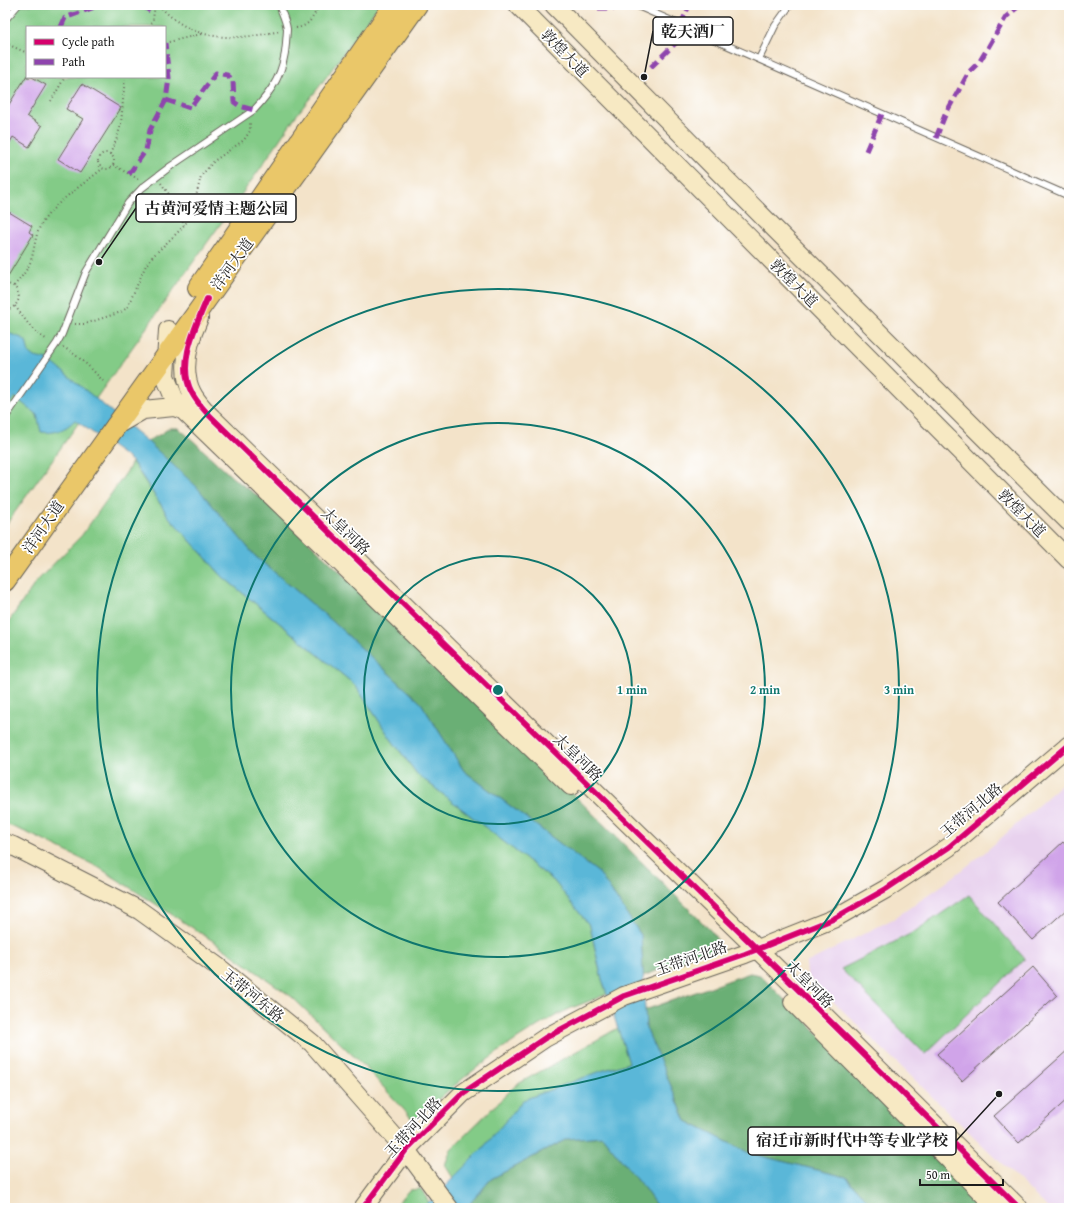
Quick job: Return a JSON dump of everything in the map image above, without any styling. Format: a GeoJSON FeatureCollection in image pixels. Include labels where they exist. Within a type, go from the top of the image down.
{"type":"FeatureCollection","features":[{"type":"Feature","properties":{"kind":"main road","name":"洋河大道"},"geometry":{"type":"LineString","coordinates":[[5,559],[158,366],[168,330],[394,5]]}},
{"type":"Feature","properties":{"kind":"main road","name":"洋河大道"},"geometry":{"type":"LineString","coordinates":[[5,581],[417,5]]}},
{"type":"Feature","properties":{"kind":"street","name":"敦煌大道"},"geometry":{"type":"LineString","coordinates":[[518,5],[1069,560]]}},
{"type":"Feature","properties":{"kind":"street","name":"敦煌大道"},"geometry":{"type":"LineString","coordinates":[[554,5],[775,229],[1069,522]]}},
{"type":"Feature","properties":{"kind":"street","name":"太皇河路"},"geometry":{"type":"LineString","coordinates":[[207,298],[190,339],[187,367],[188,383],[192,393],[207,413],[751,951],[997,1208]]}},
{"type":"Feature","properties":{"kind":"street","name":"太皇河路"},"geometry":{"type":"LineString","coordinates":[[158,366],[174,398],[183,410],[1019,1208]]}},
{"type":"Feature","properties":{"kind":"street"},"geometry":{"type":"LineString","coordinates":[[158,366],[207,413]]}},
{"type":"Feature","properties":{"kind":"street"},"geometry":{"type":"LineString","coordinates":[[115,427],[143,410],[174,408],[183,410]]}},
{"type":"Feature","properties":{"kind":"street","name":"玉带河北路"},"geometry":{"type":"LineString","coordinates":[[363,1208],[406,1150],[463,1093],[545,1038],[624,996],[751,951],[833,919],[886,889],[949,847],[1069,745]]}},
{"type":"Feature","properties":{"kind":"street","name":"玉带河东路"},"geometry":{"type":"LineString","coordinates":[[5,843],[139,910],[217,966],[312,1043],[406,1150],[449,1208]]}},
{"type":"Feature","properties":{"kind":"lane"},"geometry":{"type":"LineString","coordinates":[[5,20],[18,5]]}},
{"type":"Feature","properties":{"kind":"lane"},"geometry":{"type":"LineString","coordinates":[[6,417],[51,353],[62,334],[86,272],[128,203],[156,177],[254,110],[265,99],[280,74],[284,64],[287,29],[280,5]]}},
{"type":"Feature","properties":{"kind":"lane"},"geometry":{"type":"LineString","coordinates":[[759,59],[775,26],[790,5]]}},
{"type":"Feature","properties":{"kind":"lane"},"geometry":{"type":"LineString","coordinates":[[640,7],[1069,196]]}},
{"type":"Feature","properties":{"kind":"path"},"geometry":{"type":"LineString","coordinates":[[150,26],[155,5]]}},
{"type":"Feature","properties":{"kind":"path"},"geometry":{"type":"LineString","coordinates":[[159,5],[174,19],[202,34],[220,37],[264,34],[303,27],[308,24],[319,5]]}},
{"type":"Feature","properties":{"kind":"path"},"geometry":{"type":"LineString","coordinates":[[166,43],[202,34]]}},
{"type":"Feature","properties":{"kind":"path"},"geometry":{"type":"LineString","coordinates":[[5,42],[26,52]]}},
{"type":"Feature","properties":{"kind":"path"},"geometry":{"type":"LineString","coordinates":[[51,101],[64,78]]}},
{"type":"Feature","properties":{"kind":"path"},"geometry":{"type":"LineString","coordinates":[[110,154],[121,124],[125,78]]}},
{"type":"Feature","properties":{"kind":"path"},"geometry":{"type":"LineString","coordinates":[[66,323],[85,324],[121,312],[127,308],[146,265],[191,217],[201,176],[214,161],[244,140],[250,131],[248,114]]}},
{"type":"Feature","properties":{"kind":"path"},"geometry":{"type":"LineString","coordinates":[[102,169],[98,165],[99,158],[102,154],[110,154]]}},
{"type":"Feature","properties":{"kind":"path"},"geometry":{"type":"LineString","coordinates":[[110,154],[113,159],[113,165]]}},
{"type":"Feature","properties":{"kind":"path"},"geometry":{"type":"LineString","coordinates":[[14,286],[26,272],[36,236],[44,218],[52,209],[102,169],[108,169],[113,165]]}},
{"type":"Feature","properties":{"kind":"path"},"geometry":{"type":"LineString","coordinates":[[113,165],[148,184]]}},
{"type":"Feature","properties":{"kind":"path"},"geometry":{"type":"LineString","coordinates":[[156,177],[166,188],[178,207],[184,225]]}},
{"type":"Feature","properties":{"kind":"path"},"geometry":{"type":"LineString","coordinates":[[5,284],[14,286],[19,294],[18,302],[12,308],[5,309]]}},
{"type":"Feature","properties":{"kind":"shaded area"},"geometry":{"type":"Polygon","coordinates":[[[1069,778],[1069,1208],[1048,1208],[812,981],[807,974],[806,963],[895,918],[944,884],[984,853],[1069,778]]]}},
{"type":"Feature","properties":{"kind":"green space"},"geometry":{"type":"Polygon","coordinates":[[[5,5],[379,5],[295,117],[259,170],[5,526],[5,5]]]}},
{"type":"Feature","properties":{"kind":"green space"},"geometry":{"type":"Polygon","coordinates":[[[169,428],[178,428],[233,478],[268,503],[563,784],[712,932],[718,941],[714,949],[643,976],[641,935],[599,873],[464,771],[421,703],[331,620],[255,556],[200,491],[147,441],[169,428]]]}},
{"type":"Feature","properties":{"kind":"green space"},"geometry":{"type":"Polygon","coordinates":[[[132,462],[169,517],[223,577],[355,685],[391,739],[417,774],[554,881],[590,926],[601,976],[607,994],[565,1011],[520,1037],[465,1077],[414,1121],[366,1068],[292,997],[213,941],[98,867],[28,833],[5,824],[5,627],[36,582],[82,535],[128,470],[132,462]]]}},
{"type":"Feature","properties":{"kind":"green space"},"geometry":{"type":"Polygon","coordinates":[[[969,895],[1025,959],[925,1054],[841,969],[914,932],[969,895]]]}},
{"type":"Feature","properties":{"kind":"green space"},"geometry":{"type":"Polygon","coordinates":[[[750,973],[760,975],[993,1208],[874,1208],[846,1177],[749,1153],[686,1121],[646,1028],[645,1010],[750,973]]]}},
{"type":"Feature","properties":{"kind":"green space"},"geometry":{"type":"Polygon","coordinates":[[[618,1028],[629,1063],[601,1071],[482,1149],[453,1178],[445,1165],[451,1149],[516,1085],[618,1028]]]}},
{"type":"Feature","properties":{"kind":"green space"},"geometry":{"type":"Polygon","coordinates":[[[602,1136],[644,1188],[658,1208],[475,1208],[471,1202],[491,1179],[567,1139],[602,1136]]]}},
{"type":"Feature","properties":{"kind":"green space"},"geometry":{"type":"Polygon","coordinates":[[[421,1189],[429,1202],[423,1208],[394,1208],[409,1190],[421,1189]]]}},
{"type":"Feature","properties":{"kind":"water"},"geometry":{"type":"Polygon","coordinates":[[[5,332],[26,341],[29,353],[34,357],[49,360],[147,441],[196,486],[255,556],[331,620],[421,703],[464,771],[599,873],[641,935],[646,1028],[686,1121],[749,1153],[846,1177],[874,1208],[658,1208],[644,1188],[602,1136],[567,1139],[491,1179],[466,1208],[423,1208],[482,1149],[523,1100],[601,1071],[629,1063],[601,976],[590,926],[554,881],[417,774],[391,739],[355,685],[223,577],[169,517],[132,461],[75,420],[60,430],[41,432],[37,415],[15,397],[5,408],[5,332]]]}},
{"type":"Feature","properties":{"kind":"building"},"geometry":{"type":"Polygon","coordinates":[[[26,77],[26,78],[34,78],[46,85],[27,116],[42,126],[29,147],[13,137],[5,151],[5,111],[26,77]]]}},
{"type":"Feature","properties":{"kind":"building"},"geometry":{"type":"Polygon","coordinates":[[[82,84],[121,108],[80,173],[58,159],[83,119],[66,109],[82,84]]]}},
{"type":"Feature","properties":{"kind":"building"},"geometry":{"type":"Polygon","coordinates":[[[9,212],[32,226],[29,232],[33,235],[5,281],[5,220],[9,212]]]}},
{"type":"Feature","properties":{"kind":"building"},"geometry":{"type":"Polygon","coordinates":[[[1063,842],[1069,849],[1069,907],[1033,940],[998,902],[1063,842]]]}},
{"type":"Feature","properties":{"kind":"building"},"geometry":{"type":"Polygon","coordinates":[[[1033,967],[1057,995],[962,1081],[937,1054],[1033,967]]]}},
{"type":"Feature","properties":{"kind":"building"},"geometry":{"type":"Polygon","coordinates":[[[1069,1049],[1069,1098],[1019,1143],[994,1116],[1069,1049]]]}},
{"type":"Feature","properties":{"kind":"marked path"},"geometry":{"type":"LineString","coordinates":[[61,26],[65,18],[100,5]]}},
{"type":"Feature","properties":{"kind":"marked path"},"geometry":{"type":"LineString","coordinates":[[142,5],[154,14]]}},
{"type":"Feature","properties":{"kind":"marked path"},"geometry":{"type":"LineString","coordinates":[[598,8],[618,8],[632,5],[640,7]]}},
{"type":"Feature","properties":{"kind":"marked path"},"geometry":{"type":"LineString","coordinates":[[681,25],[689,5]]}},
{"type":"Feature","properties":{"kind":"marked path"},"geometry":{"type":"LineString","coordinates":[[936,138],[945,115],[969,72],[980,61],[1006,17],[1020,5]]}},
{"type":"Feature","properties":{"kind":"marked path"},"geometry":{"type":"LineString","coordinates":[[651,67],[690,29]]}},
{"type":"Feature","properties":{"kind":"marked path"},"geometry":{"type":"LineString","coordinates":[[129,174],[146,150],[150,130],[166,100],[169,78],[166,52]]}},
{"type":"Feature","properties":{"kind":"marked path"},"geometry":{"type":"LineString","coordinates":[[166,100],[190,108],[216,73],[227,75],[233,80],[234,102],[240,106],[254,110]]}},
{"type":"Feature","properties":{"kind":"marked path"},"geometry":{"type":"LineString","coordinates":[[866,151],[882,114]]}},
{"type":"Feature","properties":{"kind":"cycle path"},"geometry":{"type":"LineString","coordinates":[[207,299],[189,345],[186,370],[192,393],[207,413],[757,949],[1019,1208]]}},
{"type":"Feature","properties":{"kind":"cycle path"},"geometry":{"type":"LineString","coordinates":[[363,1208],[406,1150],[463,1093],[545,1038],[624,996],[745,954],[833,919],[886,889],[949,847],[1069,745]]}},
{"type":"Feature","properties":{"kind":"place","name":"乾天酒厂"},"geometry":{"type":"Point","coordinates":[644,77]}},
{"type":"Feature","properties":{"kind":"place","name":"古黄河爱情主题公园"},"geometry":{"type":"Point","coordinates":[99,262]}},
{"type":"Feature","properties":{"kind":"place","name":"宿迁市新时代中等专业学校"},"geometry":{"type":"Point","coordinates":[999,1094]}}]}
